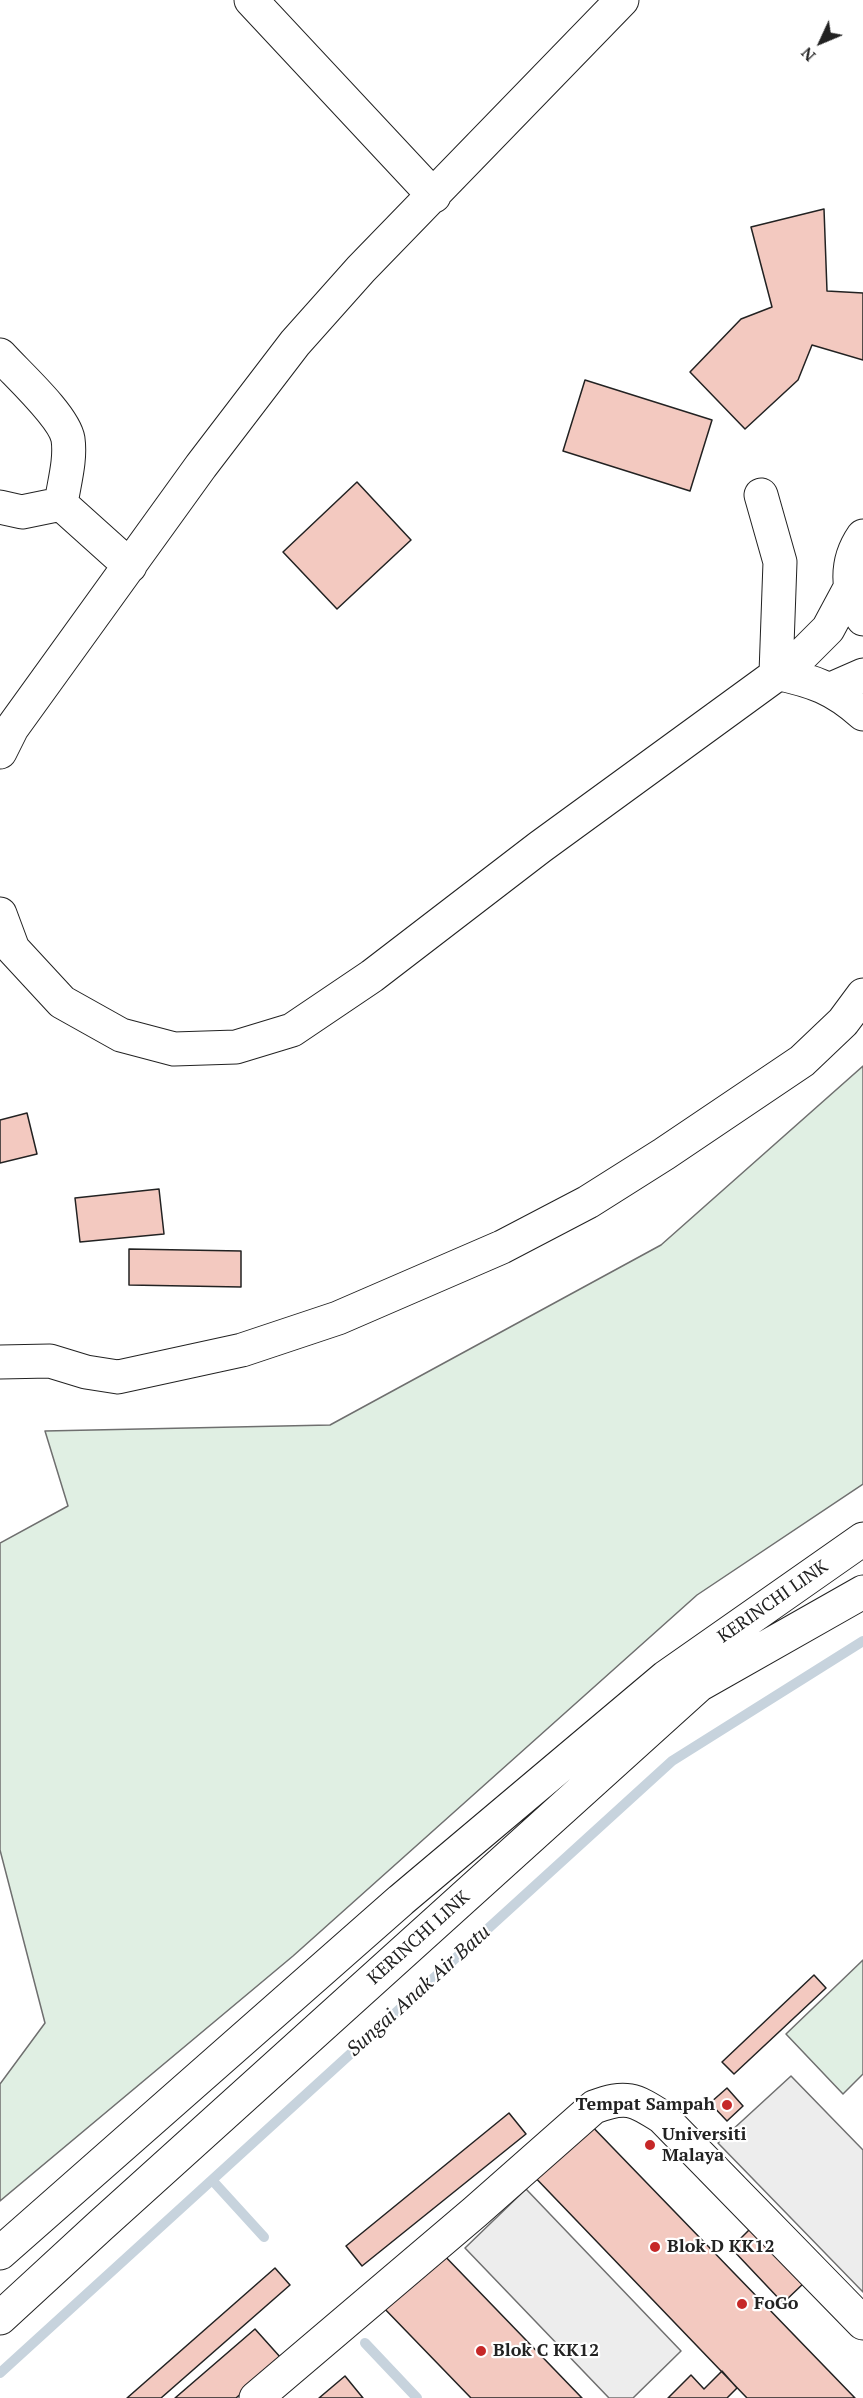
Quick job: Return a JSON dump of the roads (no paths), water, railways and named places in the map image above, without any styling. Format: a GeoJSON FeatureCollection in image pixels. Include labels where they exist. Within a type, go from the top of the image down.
{"type":"FeatureCollection","features":[{"type":"Feature","properties":{"kind":"main road"},"geometry":{"type":"LineString","coordinates":[[251,0],[434,196]]}},
{"type":"Feature","properties":{"kind":"main road"},"geometry":{"type":"LineString","coordinates":[[4,734],[130,566],[201,466],[295,343],[362,269],[622,0]]}},
{"type":"Feature","properties":{"kind":"main road"},"geometry":{"type":"LineString","coordinates":[[0,355],[56,416],[67,435],[68,457],[61,504]]}},
{"type":"Feature","properties":{"kind":"main road"},"geometry":{"type":"LineString","coordinates":[[761,495],[780,562],[776,673]]}},
{"type":"Feature","properties":{"kind":"main road"},"geometry":{"type":"LineString","coordinates":[[61,504],[130,566]]}},
{"type":"Feature","properties":{"kind":"main road"},"geometry":{"type":"LineString","coordinates":[[0,507],[22,512],[61,504]]}},
{"type":"Feature","properties":{"kind":"main road"},"geometry":{"type":"LineString","coordinates":[[863,536],[855,547],[850,567],[850,588],[856,608],[863,619]]}},
{"type":"Feature","properties":{"kind":"main road"},"geometry":{"type":"LineString","coordinates":[[0,914],[13,949],[62,1002],[121,1035],[174,1049],[236,1047],[292,1030],[372,976],[540,847],[798,659],[828,629],[850,588]]}},
{"type":"Feature","properties":{"kind":"main road"},"geometry":{"type":"LineString","coordinates":[[776,673],[810,680],[831,689],[863,714]]}},
{"type":"Feature","properties":{"kind":"main road"},"geometry":{"type":"LineString","coordinates":[[831,689],[863,675]]}},
{"type":"Feature","properties":{"kind":"main road"},"geometry":{"type":"LineString","coordinates":[[0,1362],[50,1361],[86,1372],[118,1377],[242,1350],[338,1318],[502,1247],[588,1202],[802,1061],[843,1022],[863,995]]}},
{"type":"Feature","properties":{"kind":"main road","name":"KERINCHI LINK"},"geometry":{"type":"LineString","coordinates":[[0,2253],[401,1900],[666,1677],[863,1539]]}},
{"type":"Feature","properties":{"kind":"main road","name":"KERINCHI LINK"},"geometry":{"type":"LineString","coordinates":[[0,2318],[699,1685],[863,1592]]}},
{"type":"Feature","properties":{"kind":"main road"},"geometry":{"type":"LineString","coordinates":[[256,2398],[475,2212],[594,2107],[626,2098],[662,2116],[863,2323]]}},
{"type":"Feature","properties":{"kind":"waterway","name":"Sungai Anak Air Batu"},"geometry":{"type":"LineString","coordinates":[[0,2373],[672,1761],[863,1641]]}},
{"type":"Feature","properties":{"kind":"waterway"},"geometry":{"type":"LineString","coordinates":[[212,2180],[264,2237]]}},
{"type":"Feature","properties":{"kind":"waterway"},"geometry":{"type":"LineString","coordinates":[[365,2343],[417,2398]]}},
{"type":"Feature","properties":{"kind":"place","name":"Tempat Sampah"},"geometry":{"type":"Point","coordinates":[727,2105]}},
{"type":"Feature","properties":{"kind":"place","name":"Universiti Malaya"},"geometry":{"type":"Point","coordinates":[650,2145]}},
{"type":"Feature","properties":{"kind":"place","name":"Blok D KK12"},"geometry":{"type":"Point","coordinates":[655,2247]}},
{"type":"Feature","properties":{"kind":"place","name":"FoGo"},"geometry":{"type":"Point","coordinates":[742,2304]}},
{"type":"Feature","properties":{"kind":"place","name":"Blok C KK12"},"geometry":{"type":"Point","coordinates":[481,2351]}}]}
